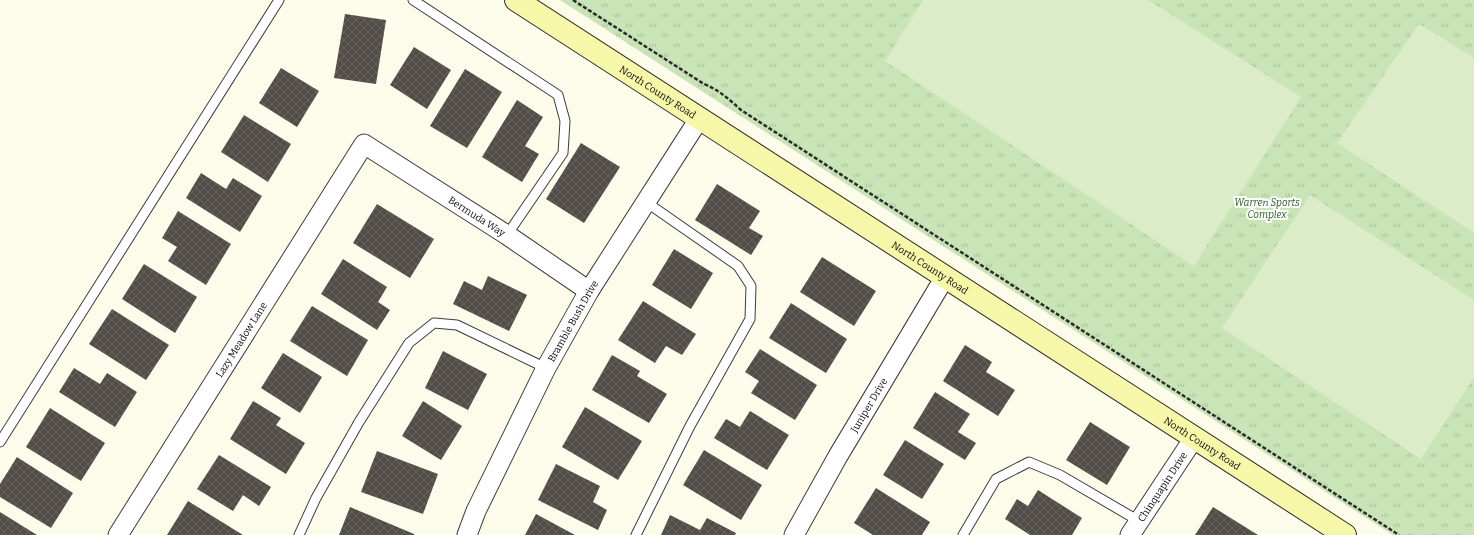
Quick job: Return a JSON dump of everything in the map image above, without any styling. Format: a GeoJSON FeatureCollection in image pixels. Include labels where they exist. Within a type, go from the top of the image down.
{"type":"FeatureCollection","features":[{"type":"Feature","properties":{"kind":"street","name":"North County Road"},"geometry":{"type":"LineString","coordinates":[[516,0],[1345,535]]}},
{"type":"Feature","properties":{"kind":"street","name":"Bramble Bush Drive"},"geometry":{"type":"LineString","coordinates":[[467,535],[476,511],[546,368],[589,291],[699,119]]}},
{"type":"Feature","properties":{"kind":"street","name":"Bermuda Way"},"geometry":{"type":"LineString","coordinates":[[364,144],[507,235],[589,291]]}},
{"type":"Feature","properties":{"kind":"street","name":"Lazy Meadow Lane"},"geometry":{"type":"LineString","coordinates":[[118,535],[364,144]]}},
{"type":"Feature","properties":{"kind":"street","name":"Juniper Drive"},"geometry":{"type":"LineString","coordinates":[[794,535],[838,456],[945,277]]}},
{"type":"Feature","properties":{"kind":"street","name":"Chinquapin Drive"},"geometry":{"type":"LineString","coordinates":[[1135,528],[1194,438]]}},
{"type":"Feature","properties":{"kind":"lane"},"geometry":{"type":"LineString","coordinates":[[0,442],[279,0]]}},
{"type":"Feature","properties":{"kind":"lane"},"geometry":{"type":"LineString","coordinates":[[413,0],[558,95],[565,121],[563,153],[507,235]]}},
{"type":"Feature","properties":{"kind":"lane"},"geometry":{"type":"LineString","coordinates":[[636,535],[690,426],[750,319],[751,286],[738,266],[646,202]]}},
{"type":"Feature","properties":{"kind":"lane"},"geometry":{"type":"LineString","coordinates":[[299,535],[316,498],[359,422],[409,343],[434,323],[457,325],[546,368]]}},
{"type":"Feature","properties":{"kind":"lane"},"geometry":{"type":"LineString","coordinates":[[963,535],[996,479],[1029,462],[1060,475],[1135,528]]}},
{"type":"Feature","properties":{"kind":"path"},"geometry":{"type":"LineString","coordinates":[[573,0],[704,84],[724,95],[741,110],[1399,535]]}},
{"type":"Feature","properties":{"kind":"green space","name":"Warren Sports Complex"},"geometry":{"type":"Polygon","coordinates":[[[560,0],[1474,0],[1474,535],[1393,535],[560,0]]]}},
{"type":"Feature","properties":{"kind":"green space"},"geometry":{"type":"Polygon","coordinates":[[[923,0],[1148,0],[1301,97],[1194,266],[885,61],[923,0]]]}},
{"type":"Feature","properties":{"kind":"green space"},"geometry":{"type":"Polygon","coordinates":[[[1419,24],[1474,58],[1474,233],[1337,143],[1419,24]]]}},
{"type":"Feature","properties":{"kind":"green space"},"geometry":{"type":"Polygon","coordinates":[[[1310,195],[1474,300],[1474,377],[1421,459],[1222,328],[1310,195]]]}},
{"type":"Feature","properties":{"kind":"building"},"geometry":{"type":"Polygon","coordinates":[[[345,14],[386,20],[376,84],[334,78],[345,14]]]}},
{"type":"Feature","properties":{"kind":"building"},"geometry":{"type":"Polygon","coordinates":[[[414,47],[451,70],[427,109],[390,85],[414,47]]]}},
{"type":"Feature","properties":{"kind":"building"},"geometry":{"type":"Polygon","coordinates":[[[281,68],[319,91],[297,127],[259,103],[281,68]]]}},
{"type":"Feature","properties":{"kind":"building"},"geometry":{"type":"Polygon","coordinates":[[[465,69],[502,92],[467,148],[430,126],[465,69]]]}},
{"type":"Feature","properties":{"kind":"building"},"geometry":{"type":"Polygon","coordinates":[[[517,100],[543,117],[525,146],[539,154],[522,182],[482,157],[517,100]]]}},
{"type":"Feature","properties":{"kind":"building"},"geometry":{"type":"Polygon","coordinates":[[[244,115],[291,144],[268,182],[221,152],[244,115]]]}},
{"type":"Feature","properties":{"kind":"building"},"geometry":{"type":"Polygon","coordinates":[[[581,143],[620,167],[584,223],[546,199],[581,143]]]}},
{"type":"Feature","properties":{"kind":"building"},"geometry":{"type":"Polygon","coordinates":[[[201,173],[226,189],[233,178],[262,196],[240,232],[186,198],[201,173]]]}},
{"type":"Feature","properties":{"kind":"building"},"geometry":{"type":"Polygon","coordinates":[[[717,184],[760,211],[749,228],[763,236],[751,255],[695,220],[717,184]]]}},
{"type":"Feature","properties":{"kind":"building"},"geometry":{"type":"Polygon","coordinates":[[[377,204],[434,239],[410,278],[353,243],[377,204]]]}},
{"type":"Feature","properties":{"kind":"building"},"geometry":{"type":"Polygon","coordinates":[[[178,211],[231,244],[206,285],[168,261],[177,247],[162,238],[178,211]]]}},
{"type":"Feature","properties":{"kind":"building"},"geometry":{"type":"Polygon","coordinates":[[[674,249],[713,273],[691,309],[652,285],[674,249]]]}},
{"type":"Feature","properties":{"kind":"building"},"geometry":{"type":"Polygon","coordinates":[[[822,257],[876,291],[854,326],[800,292],[822,257]]]}},
{"type":"Feature","properties":{"kind":"building"},"geometry":{"type":"Polygon","coordinates":[[[343,259],[387,287],[378,302],[390,310],[377,330],[321,294],[343,259]]]}},
{"type":"Feature","properties":{"kind":"building"},"geometry":{"type":"Polygon","coordinates":[[[144,264],[197,297],[175,333],[122,299],[144,264]]]}},
{"type":"Feature","properties":{"kind":"building"},"geometry":{"type":"Polygon","coordinates":[[[488,276],[527,295],[509,331],[453,304],[464,281],[482,290],[488,276]]]}},
{"type":"Feature","properties":{"kind":"building"},"geometry":{"type":"Polygon","coordinates":[[[643,301],[696,334],[682,355],[666,346],[655,363],[618,340],[643,301]]]}},
{"type":"Feature","properties":{"kind":"building"},"geometry":{"type":"Polygon","coordinates":[[[791,303],[847,339],[826,373],[769,338],[791,303]]]}},
{"type":"Feature","properties":{"kind":"building"},"geometry":{"type":"Polygon","coordinates":[[[312,306],[368,340],[347,376],[290,341],[312,306]]]}},
{"type":"Feature","properties":{"kind":"building"},"geometry":{"type":"Polygon","coordinates":[[[112,309],[169,345],[146,380],[89,344],[112,309]]]}},
{"type":"Feature","properties":{"kind":"building"},"geometry":{"type":"Polygon","coordinates":[[[965,345],[992,362],[986,372],[1015,390],[998,416],[943,381],[965,345]]]}},
{"type":"Feature","properties":{"kind":"building"},"geometry":{"type":"Polygon","coordinates":[[[760,349],[817,385],[795,420],[751,393],[759,381],[745,372],[760,349]]]}},
{"type":"Feature","properties":{"kind":"building"},"geometry":{"type":"Polygon","coordinates":[[[443,351],[487,374],[468,410],[425,388],[443,351]]]}},
{"type":"Feature","properties":{"kind":"building"},"geometry":{"type":"Polygon","coordinates":[[[283,353],[322,377],[300,413],[261,388],[283,353]]]}},
{"type":"Feature","properties":{"kind":"building"},"geometry":{"type":"Polygon","coordinates":[[[612,355],[640,371],[637,376],[667,394],[649,423],[592,390],[612,355]]]}},
{"type":"Feature","properties":{"kind":"building"},"geometry":{"type":"Polygon","coordinates":[[[74,368],[100,384],[107,373],[137,392],[115,427],[59,392],[74,368]]]}},
{"type":"Feature","properties":{"kind":"building"},"geometry":{"type":"Polygon","coordinates":[[[935,392],[970,414],[958,432],[976,443],[965,460],[913,428],[935,392]]]}},
{"type":"Feature","properties":{"kind":"building"},"geometry":{"type":"Polygon","coordinates":[[[253,401],[281,418],[276,425],[305,443],[286,474],[230,439],[253,401]]]}},
{"type":"Feature","properties":{"kind":"building"},"geometry":{"type":"Polygon","coordinates":[[[423,401],[462,426],[441,460],[402,436],[423,401]]]}},
{"type":"Feature","properties":{"kind":"building"},"geometry":{"type":"Polygon","coordinates":[[[585,407],[642,441],[618,480],[562,447],[585,407]]]}},
{"type":"Feature","properties":{"kind":"building"},"geometry":{"type":"Polygon","coordinates":[[[50,408],[105,443],[81,481],[26,447],[50,408]]]}},
{"type":"Feature","properties":{"kind":"building"},"geometry":{"type":"Polygon","coordinates":[[[750,411],[789,435],[767,470],[714,438],[726,419],[740,427],[750,411]]]}},
{"type":"Feature","properties":{"kind":"building"},"geometry":{"type":"Polygon","coordinates":[[[1090,422],[1130,447],[1107,485],[1066,460],[1090,422]]]}},
{"type":"Feature","properties":{"kind":"building"},"geometry":{"type":"Polygon","coordinates":[[[905,440],[944,464],[922,499],[883,475],[905,440]]]}},
{"type":"Feature","properties":{"kind":"building"},"geometry":{"type":"Polygon","coordinates":[[[704,450],[762,485],[741,520],[683,485],[704,450]]]}},
{"type":"Feature","properties":{"kind":"building"},"geometry":{"type":"Polygon","coordinates":[[[377,451],[438,474],[423,514],[361,492],[377,451]]]}},
{"type":"Feature","properties":{"kind":"building"},"geometry":{"type":"Polygon","coordinates":[[[219,455],[271,487],[259,506],[243,495],[233,511],[197,489],[219,455]]]}},
{"type":"Feature","properties":{"kind":"building"},"geometry":{"type":"Polygon","coordinates":[[[17,457],[73,493],[51,528],[0,497],[0,484],[17,457]]]}},
{"type":"Feature","properties":{"kind":"building"},"geometry":{"type":"Polygon","coordinates":[[[556,464],[600,486],[593,502],[607,510],[598,530],[538,500],[556,464]]]}},
{"type":"Feature","properties":{"kind":"building"},"geometry":{"type":"Polygon","coordinates":[[[876,488],[930,522],[922,535],[873,535],[854,523],[876,488]]]}},
{"type":"Feature","properties":{"kind":"building"},"geometry":{"type":"Polygon","coordinates":[[[1038,490],[1082,518],[1072,535],[1030,535],[1005,519],[1017,499],[1028,506],[1038,490]]]}},
{"type":"Feature","properties":{"kind":"building"},"geometry":{"type":"Polygon","coordinates":[[[188,501],[243,535],[167,535],[188,501]]]}},
{"type":"Feature","properties":{"kind":"building"},"geometry":{"type":"Polygon","coordinates":[[[350,507],[414,534],[414,535],[339,535],[350,507]]]}},
{"type":"Feature","properties":{"kind":"building"},"geometry":{"type":"Polygon","coordinates":[[[1213,507],[1258,535],[1195,535],[1213,507]]]}},
{"type":"Feature","properties":{"kind":"building"},"geometry":{"type":"Polygon","coordinates":[[[0,512],[37,535],[0,535],[0,512]]]}},
{"type":"Feature","properties":{"kind":"building"},"geometry":{"type":"Polygon","coordinates":[[[536,514],[575,535],[525,535],[536,514]]]}},
{"type":"Feature","properties":{"kind":"building"},"geometry":{"type":"Polygon","coordinates":[[[670,515],[700,530],[707,518],[736,533],[735,535],[661,535],[670,515]]]}}]}
